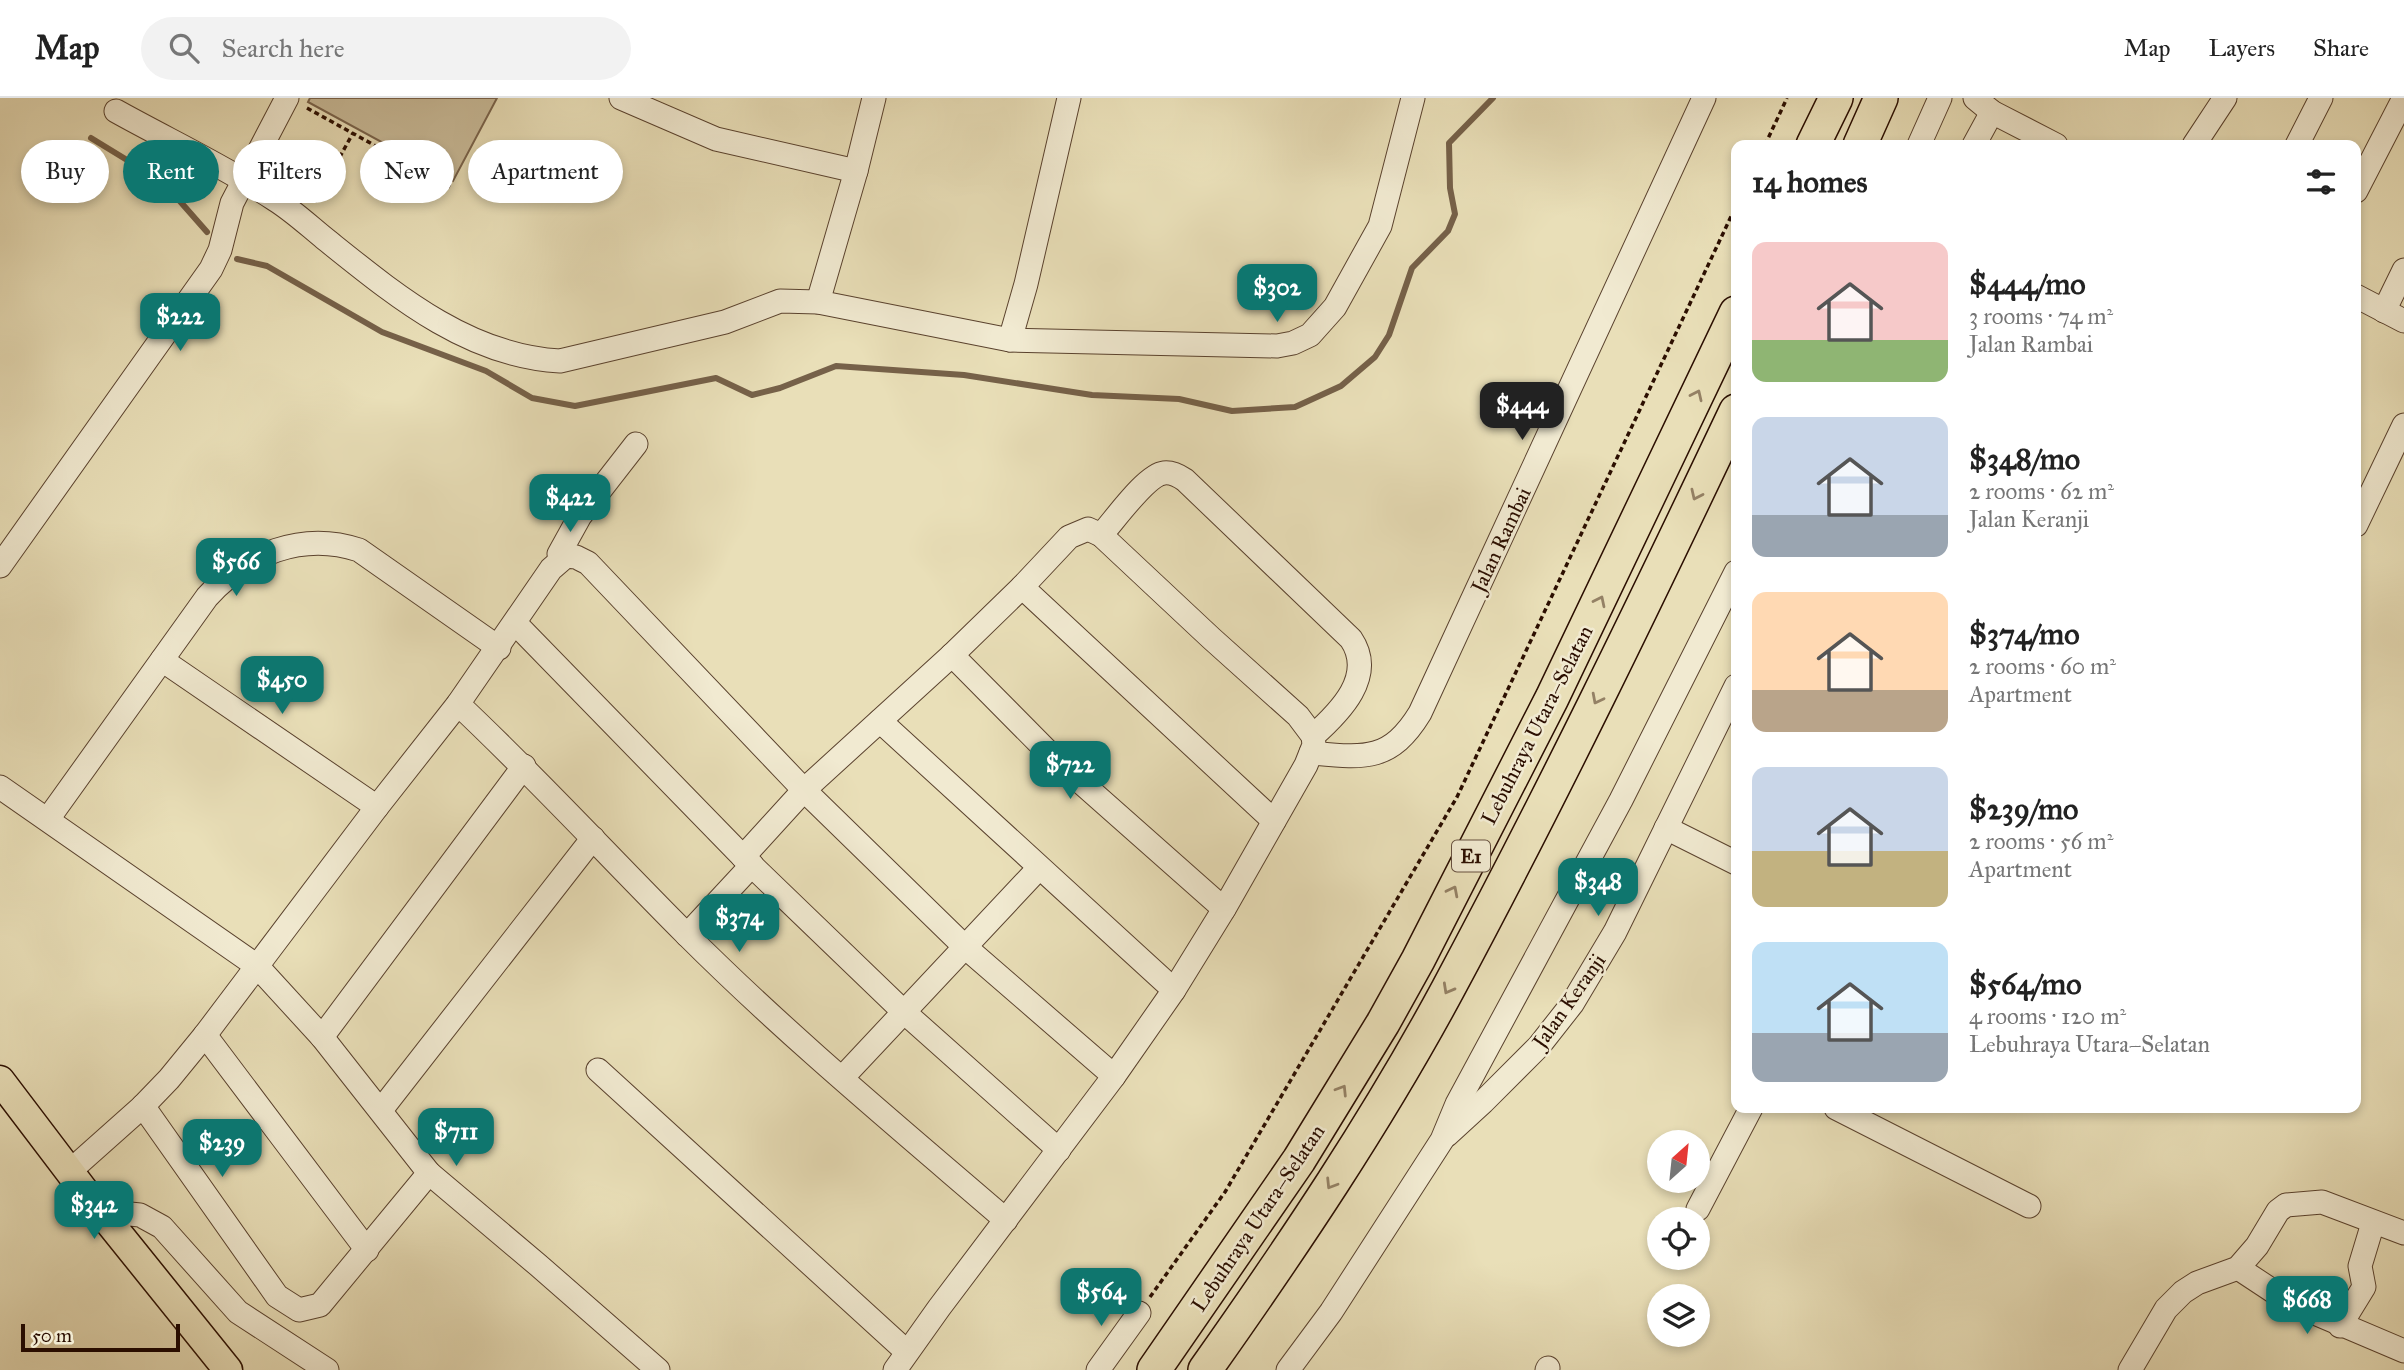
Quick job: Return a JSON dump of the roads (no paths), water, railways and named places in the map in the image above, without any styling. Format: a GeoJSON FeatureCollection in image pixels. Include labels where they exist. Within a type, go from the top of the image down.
{"type":"FeatureCollection","features":[{"type":"Feature","properties":{"kind":"highway"},"geometry":{"type":"LineString","coordinates":[[1816,140],[1836,98]]}},
{"type":"Feature","properties":{"kind":"highway"},"geometry":{"type":"LineString","coordinates":[[1862,140],[1881,98]]}},
{"type":"Feature","properties":{"kind":"highway","name":"Lebuhraya Utara–Selatan"},"geometry":{"type":"LineString","coordinates":[[1154,1370],[1299,1160],[1383,1023],[1418,960],[1564,674],[1731,323]]}},
{"type":"Feature","properties":{"kind":"highway","name":"Lebuhraya Utara–Selatan"},"geometry":{"type":"LineString","coordinates":[[1205,1370],[1263,1289],[1312,1213],[1448,990],[1623,650],[1731,422]]}},
{"type":"Feature","properties":{"kind":"main road"},"geometry":{"type":"LineString","coordinates":[[0,1080],[228,1370]]}},
{"type":"Feature","properties":{"kind":"street"},"geometry":{"type":"LineString","coordinates":[[621,98],[716,139],[856,172]]}},
{"type":"Feature","properties":{"kind":"street"},"geometry":{"type":"LineString","coordinates":[[818,302],[856,172],[874,98]]}},
{"type":"Feature","properties":{"kind":"street"},"geometry":{"type":"LineString","coordinates":[[1010,340],[1026,284],[1069,98]]}},
{"type":"Feature","properties":{"kind":"street"},"geometry":{"type":"LineString","coordinates":[[280,203],[394,294],[428,317],[472,338],[532,360],[560,361],[725,322],[780,301],[818,302],[1010,340],[1277,346],[1293,343],[1310,335],[1335,307],[1380,226],[1413,98]]}},
{"type":"Feature","properties":{"kind":"street","name":"Jalan Rambai"},"geometry":{"type":"LineString","coordinates":[[1312,745],[1345,756],[1367,755],[1384,750],[1405,736],[1420,713],[1704,98]]}},
{"type":"Feature","properties":{"kind":"street"},"geometry":{"type":"LineString","coordinates":[[1921,140],[1941,98]]}},
{"type":"Feature","properties":{"kind":"street"},"geometry":{"type":"LineString","coordinates":[[2299,140],[2320,98]]}},
{"type":"Feature","properties":{"kind":"street"},"geometry":{"type":"LineString","coordinates":[[2361,181],[2404,98]]}},
{"type":"Feature","properties":{"kind":"street"},"geometry":{"type":"LineString","coordinates":[[270,140],[294,101]]}},
{"type":"Feature","properties":{"kind":"street"},"geometry":{"type":"LineString","coordinates":[[2197,140],[2218,101]]}},
{"type":"Feature","properties":{"kind":"street"},"geometry":{"type":"LineString","coordinates":[[1974,140],[1983,105],[2047,140]]}},
{"type":"Feature","properties":{"kind":"street"},"geometry":{"type":"LineString","coordinates":[[116,111],[233,175]]}},
{"type":"Feature","properties":{"kind":"street"},"geometry":{"type":"LineString","coordinates":[[0,566],[211,269],[220,250],[233,201]]}},
{"type":"Feature","properties":{"kind":"street"},"geometry":{"type":"LineString","coordinates":[[2361,299],[2394,316],[2404,270]]}},
{"type":"Feature","properties":{"kind":"street"},"geometry":{"type":"LineString","coordinates":[[2361,506],[2404,425]]}},
{"type":"Feature","properties":{"kind":"street"},"geometry":{"type":"LineString","coordinates":[[636,444],[572,528],[559,554],[576,557],[588,563],[804,790],[964,946],[1114,1076]]}},
{"type":"Feature","properties":{"kind":"street"},"geometry":{"type":"LineString","coordinates":[[598,1070],[901,1361],[1114,1076],[1174,990],[1274,821],[1312,745],[1341,709],[1357,682],[1360,660],[1351,639],[1177,475],[1164,473],[1152,478],[1098,533]]}},
{"type":"Feature","properties":{"kind":"street"},"geometry":{"type":"LineString","coordinates":[[687,935],[804,790],[952,655],[1069,537],[1088,529],[1098,533],[1298,716],[1312,745]]}},
{"type":"Feature","properties":{"kind":"street"},"geometry":{"type":"LineString","coordinates":[[48,818],[207,597],[233,571],[279,549],[322,543],[340,544],[368,556],[499,648]]}},
{"type":"Feature","properties":{"kind":"street"},"geometry":{"type":"LineString","coordinates":[[70,1171],[169,1079],[458,704],[551,569],[566,556]]}},
{"type":"Feature","properties":{"kind":"street"},"geometry":{"type":"LineString","coordinates":[[1288,1370],[1331,1312],[1442,1140],[1457,1104],[1627,788],[1731,582]]}},
{"type":"Feature","properties":{"kind":"street"},"geometry":{"type":"LineString","coordinates":[[1022,587],[1274,821]]}},
{"type":"Feature","properties":{"kind":"street"},"geometry":{"type":"LineString","coordinates":[[515,623],[748,861],[904,1012],[1059,1150]]}},
{"type":"Feature","properties":{"kind":"street"},"geometry":{"type":"LineString","coordinates":[[952,655],[1059,763],[1224,909]]}},
{"type":"Feature","properties":{"kind":"street"},"geometry":{"type":"LineString","coordinates":[[162,660],[377,807]]}},
{"type":"Feature","properties":{"kind":"street"},"geometry":{"type":"LineString","coordinates":[[458,704],[524,766],[687,935],[842,1078],[1006,1220]]}},
{"type":"Feature","properties":{"kind":"street"},"geometry":{"type":"LineString","coordinates":[[880,721],[1174,990]]}},
{"type":"Feature","properties":{"kind":"street","name":"Jalan Keranji"},"geometry":{"type":"LineString","coordinates":[[1442,1140],[1539,1046],[1572,1004],[1601,958],[1665,828],[1728,721]]}},
{"type":"Feature","properties":{"kind":"street"},"geometry":{"type":"LineString","coordinates":[[322,1037],[524,766]]}},
{"type":"Feature","properties":{"kind":"street"},"geometry":{"type":"LineString","coordinates":[[0,787],[257,966],[322,1037],[429,1173],[658,1370]]}},
{"type":"Feature","properties":{"kind":"street"},"geometry":{"type":"LineString","coordinates":[[1665,828],[1731,861]]}},
{"type":"Feature","properties":{"kind":"street"},"geometry":{"type":"LineString","coordinates":[[381,1110],[593,838]]}},
{"type":"Feature","properties":{"kind":"street"},"geometry":{"type":"LineString","coordinates":[[842,1078],[1039,868]]}},
{"type":"Feature","properties":{"kind":"street"},"geometry":{"type":"LineString","coordinates":[[205,1034],[367,1250]]}},
{"type":"Feature","properties":{"kind":"street"},"geometry":{"type":"LineString","coordinates":[[142,1106],[277,1296],[299,1310],[320,1305],[429,1173]]}},
{"type":"Feature","properties":{"kind":"street"},"geometry":{"type":"LineString","coordinates":[[1699,1207],[1748,1113]]}},
{"type":"Feature","properties":{"kind":"street"},"geometry":{"type":"LineString","coordinates":[[1846,1113],[2029,1206]]}},
{"type":"Feature","properties":{"kind":"street"},"geometry":{"type":"LineString","coordinates":[[2130,1370],[2166,1309],[2183,1292],[2204,1280],[2238,1268],[2257,1247],[2278,1211],[2286,1205],[2322,1202],[2404,1233]]}},
{"type":"Feature","properties":{"kind":"street"},"geometry":{"type":"LineString","coordinates":[[108,1219],[130,1214],[141,1215],[162,1227],[238,1312],[327,1370]]}},
{"type":"Feature","properties":{"kind":"street"},"geometry":{"type":"LineString","coordinates":[[2340,1326],[2364,1287],[2360,1266],[2373,1223]]}},
{"type":"Feature","properties":{"kind":"street"},"geometry":{"type":"LineString","coordinates":[[2238,1268],[2291,1303],[2404,1351]]}},
{"type":"Feature","properties":{"kind":"street"},"geometry":{"type":"LineString","coordinates":[[1098,1370],[1139,1313]]}},
{"type":"Feature","properties":{"kind":"waterway"},"geometry":{"type":"LineString","coordinates":[[237,259],[267,266],[382,332],[486,371],[532,398],[575,406],[716,378],[752,395],[780,388],[836,366],[964,375],[1092,395],[1179,399],[1232,411],[1295,407],[1341,386],[1375,357],[1389,335],[1412,268],[1448,231],[1455,214],[1450,188],[1449,143],[1493,98]]}},
{"type":"Feature","properties":{"kind":"waterway"},"geometry":{"type":"LineString","coordinates":[[91,138],[163,182],[207,232]]}}]}
